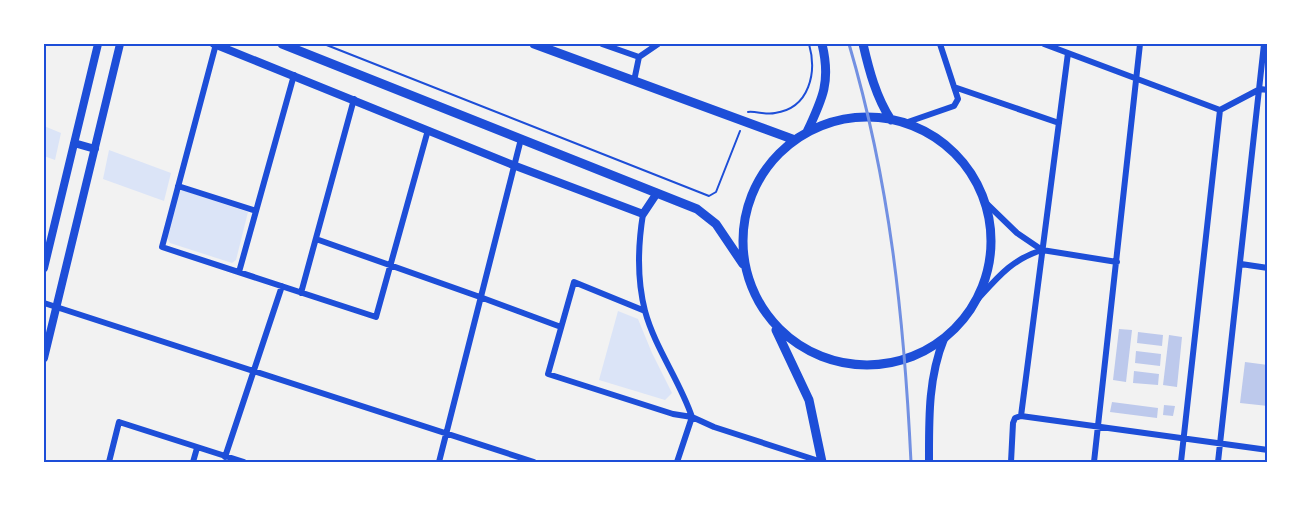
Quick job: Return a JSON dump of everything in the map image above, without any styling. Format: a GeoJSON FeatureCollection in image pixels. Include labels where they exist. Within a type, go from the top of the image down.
{"type":"FeatureCollection","features":[{"type":"Feature","properties":{"kind":"main road"},"geometry":{"type":"LineString","coordinates":[[282,44],[698,209],[716,224],[745,267]]}},
{"type":"Feature","properties":{"kind":"main road"},"geometry":{"type":"LineString","coordinates":[[534,44],[795,140]]}},
{"type":"Feature","properties":{"kind":"main road"},"geometry":{"type":"LineString","coordinates":[[807,132],[821,100],[827,78],[822,44]]}},
{"type":"Feature","properties":{"kind":"main road"},"geometry":{"type":"LineString","coordinates":[[863,44],[875,87],[891,120]]}},
{"type":"Feature","properties":{"kind":"main road"},"geometry":{"type":"LineString","coordinates":[[769,318],[784,334],[802,347],[828,359],[856,365],[878,365],[900,361],[926,351],[944,339],[960,324],[977,300],[987,274],[992,245],[990,223],[985,202],[973,176],[954,154],[932,136],[905,123],[868,117],[827,124],[795,140],[769,165],[751,196],[743,224],[742,252],[745,267],[754,294],[769,318],[809,400],[822,462]]}},
{"type":"Feature","properties":{"kind":"street"},"geometry":{"type":"LineString","coordinates":[[44,268],[98,44]]}},
{"type":"Feature","properties":{"kind":"street"},"geometry":{"type":"LineString","coordinates":[[44,358],[120,44]]}},
{"type":"Feature","properties":{"kind":"street"},"geometry":{"type":"LineString","coordinates":[[428,130],[376,317],[162,247],[215,44],[354,99],[513,165],[643,214]]}},
{"type":"Feature","properties":{"kind":"street"},"geometry":{"type":"LineString","coordinates":[[602,44],[639,57]]}},
{"type":"Feature","properties":{"kind":"street"},"geometry":{"type":"LineString","coordinates":[[634,81],[639,57],[658,44]]}},
{"type":"Feature","properties":{"kind":"street"},"geometry":{"type":"LineString","coordinates":[[905,123],[954,106],[958,99],[940,44]]}},
{"type":"Feature","properties":{"kind":"street"},"geometry":{"type":"LineString","coordinates":[[1044,44],[1220,110],[1264,90]]}},
{"type":"Feature","properties":{"kind":"street"},"geometry":{"type":"LineString","coordinates":[[1094,462],[1140,44]]}},
{"type":"Feature","properties":{"kind":"street"},"geometry":{"type":"LineString","coordinates":[[1218,462],[1264,90],[1264,44]]}},
{"type":"Feature","properties":{"kind":"street"},"geometry":{"type":"LineString","coordinates":[[1021,416],[1068,53]]}},
{"type":"Feature","properties":{"kind":"street"},"geometry":{"type":"LineString","coordinates":[[239,272],[294,75]]}},
{"type":"Feature","properties":{"kind":"street"},"geometry":{"type":"LineString","coordinates":[[954,87],[1059,123]]}},
{"type":"Feature","properties":{"kind":"street"},"geometry":{"type":"LineString","coordinates":[[301,293],[354,99]]}},
{"type":"Feature","properties":{"kind":"street"},"geometry":{"type":"LineString","coordinates":[[1181,462],[1220,110]]}},
{"type":"Feature","properties":{"kind":"street"},"geometry":{"type":"LineString","coordinates":[[439,462],[521,139]]}},
{"type":"Feature","properties":{"kind":"street"},"geometry":{"type":"LineString","coordinates":[[74,143],[95,149]]}},
{"type":"Feature","properties":{"kind":"street"},"geometry":{"type":"LineString","coordinates":[[178,186],[256,211]]}},
{"type":"Feature","properties":{"kind":"street"},"geometry":{"type":"LineString","coordinates":[[657,193],[643,214],[639,237],[640,281],[645,311],[692,417],[677,462]]}},
{"type":"Feature","properties":{"kind":"street"},"geometry":{"type":"LineString","coordinates":[[985,202],[1017,234],[1042,250],[1117,262]]}},
{"type":"Feature","properties":{"kind":"street"},"geometry":{"type":"LineString","coordinates":[[316,239],[561,327]]}},
{"type":"Feature","properties":{"kind":"street"},"geometry":{"type":"LineString","coordinates":[[977,300],[1013,262],[1042,250]]}},
{"type":"Feature","properties":{"kind":"street"},"geometry":{"type":"LineString","coordinates":[[1241,264],[1268,268]]}},
{"type":"Feature","properties":{"kind":"street"},"geometry":{"type":"LineString","coordinates":[[645,311],[574,282],[548,374],[673,414],[692,417],[714,428],[822,462]]}},
{"type":"Feature","properties":{"kind":"street"},"geometry":{"type":"LineString","coordinates":[[225,457],[282,286]]}},
{"type":"Feature","properties":{"kind":"street"},"geometry":{"type":"LineString","coordinates":[[44,303],[534,462]]}},
{"type":"Feature","properties":{"kind":"street"},"geometry":{"type":"LineString","coordinates":[[929,462],[932,376],[944,339]]}},
{"type":"Feature","properties":{"kind":"street"},"geometry":{"type":"LineString","coordinates":[[1011,462],[1013,423],[1015,418],[1021,416],[1268,450]]}},
{"type":"Feature","properties":{"kind":"street"},"geometry":{"type":"LineString","coordinates":[[109,462],[119,422],[244,462]]}},
{"type":"Feature","properties":{"kind":"street"},"geometry":{"type":"LineString","coordinates":[[193,462],[197,448]]}},
{"type":"Feature","properties":{"kind":"path"},"geometry":{"type":"LineString","coordinates":[[324,44],[708,196],[716,192],[748,111],[767,114],[781,112],[803,97],[812,80],[813,59],[810,44]]}},
{"type":"Feature","properties":{"kind":"shaded area"},"geometry":{"type":"Polygon","coordinates":[[[44,126],[61,133],[55,160],[44,156],[44,126]]]}},
{"type":"Feature","properties":{"kind":"shaded area"},"geometry":{"type":"Polygon","coordinates":[[[109,150],[171,173],[164,201],[103,179],[109,150]]]}},
{"type":"Feature","properties":{"kind":"shaded area"},"geometry":{"type":"Polygon","coordinates":[[[182,190],[248,212],[236,260],[232,263],[170,243],[167,238],[178,193],[182,190]]]}},
{"type":"Feature","properties":{"kind":"shaded area"},"geometry":{"type":"Polygon","coordinates":[[[618,311],[638,319],[672,393],[665,400],[599,380],[618,311]]]}},
{"type":"Feature","properties":{"kind":"building"},"geometry":{"type":"Polygon","coordinates":[[[1119,329],[1132,330],[1126,382],[1113,380],[1119,329]]]}},
{"type":"Feature","properties":{"kind":"building"},"geometry":{"type":"Polygon","coordinates":[[[1138,332],[1163,335],[1162,346],[1137,343],[1138,332]]]}},
{"type":"Feature","properties":{"kind":"building"},"geometry":{"type":"Polygon","coordinates":[[[1169,335],[1182,337],[1177,387],[1163,385],[1169,335]]]}},
{"type":"Feature","properties":{"kind":"building"},"geometry":{"type":"Polygon","coordinates":[[[1136,351],[1161,354],[1160,366],[1135,363],[1136,351]]]}},
{"type":"Feature","properties":{"kind":"building"},"geometry":{"type":"Polygon","coordinates":[[[1245,362],[1268,365],[1268,406],[1240,403],[1245,362]]]}},
{"type":"Feature","properties":{"kind":"building"},"geometry":{"type":"Polygon","coordinates":[[[1134,371],[1159,374],[1158,385],[1133,383],[1134,371]]]}},
{"type":"Feature","properties":{"kind":"building"},"geometry":{"type":"Polygon","coordinates":[[[1112,402],[1158,408],[1157,418],[1110,412],[1112,402]]]}},
{"type":"Feature","properties":{"kind":"building"},"geometry":{"type":"Polygon","coordinates":[[[1164,405],[1175,406],[1173,416],[1163,415],[1164,405]]]}},
{"type":"Feature","properties":{"kind":"railway"},"geometry":{"type":"LineString","coordinates":[[849,44],[875,148],[893,251],[904,355],[911,462]]}}]}
